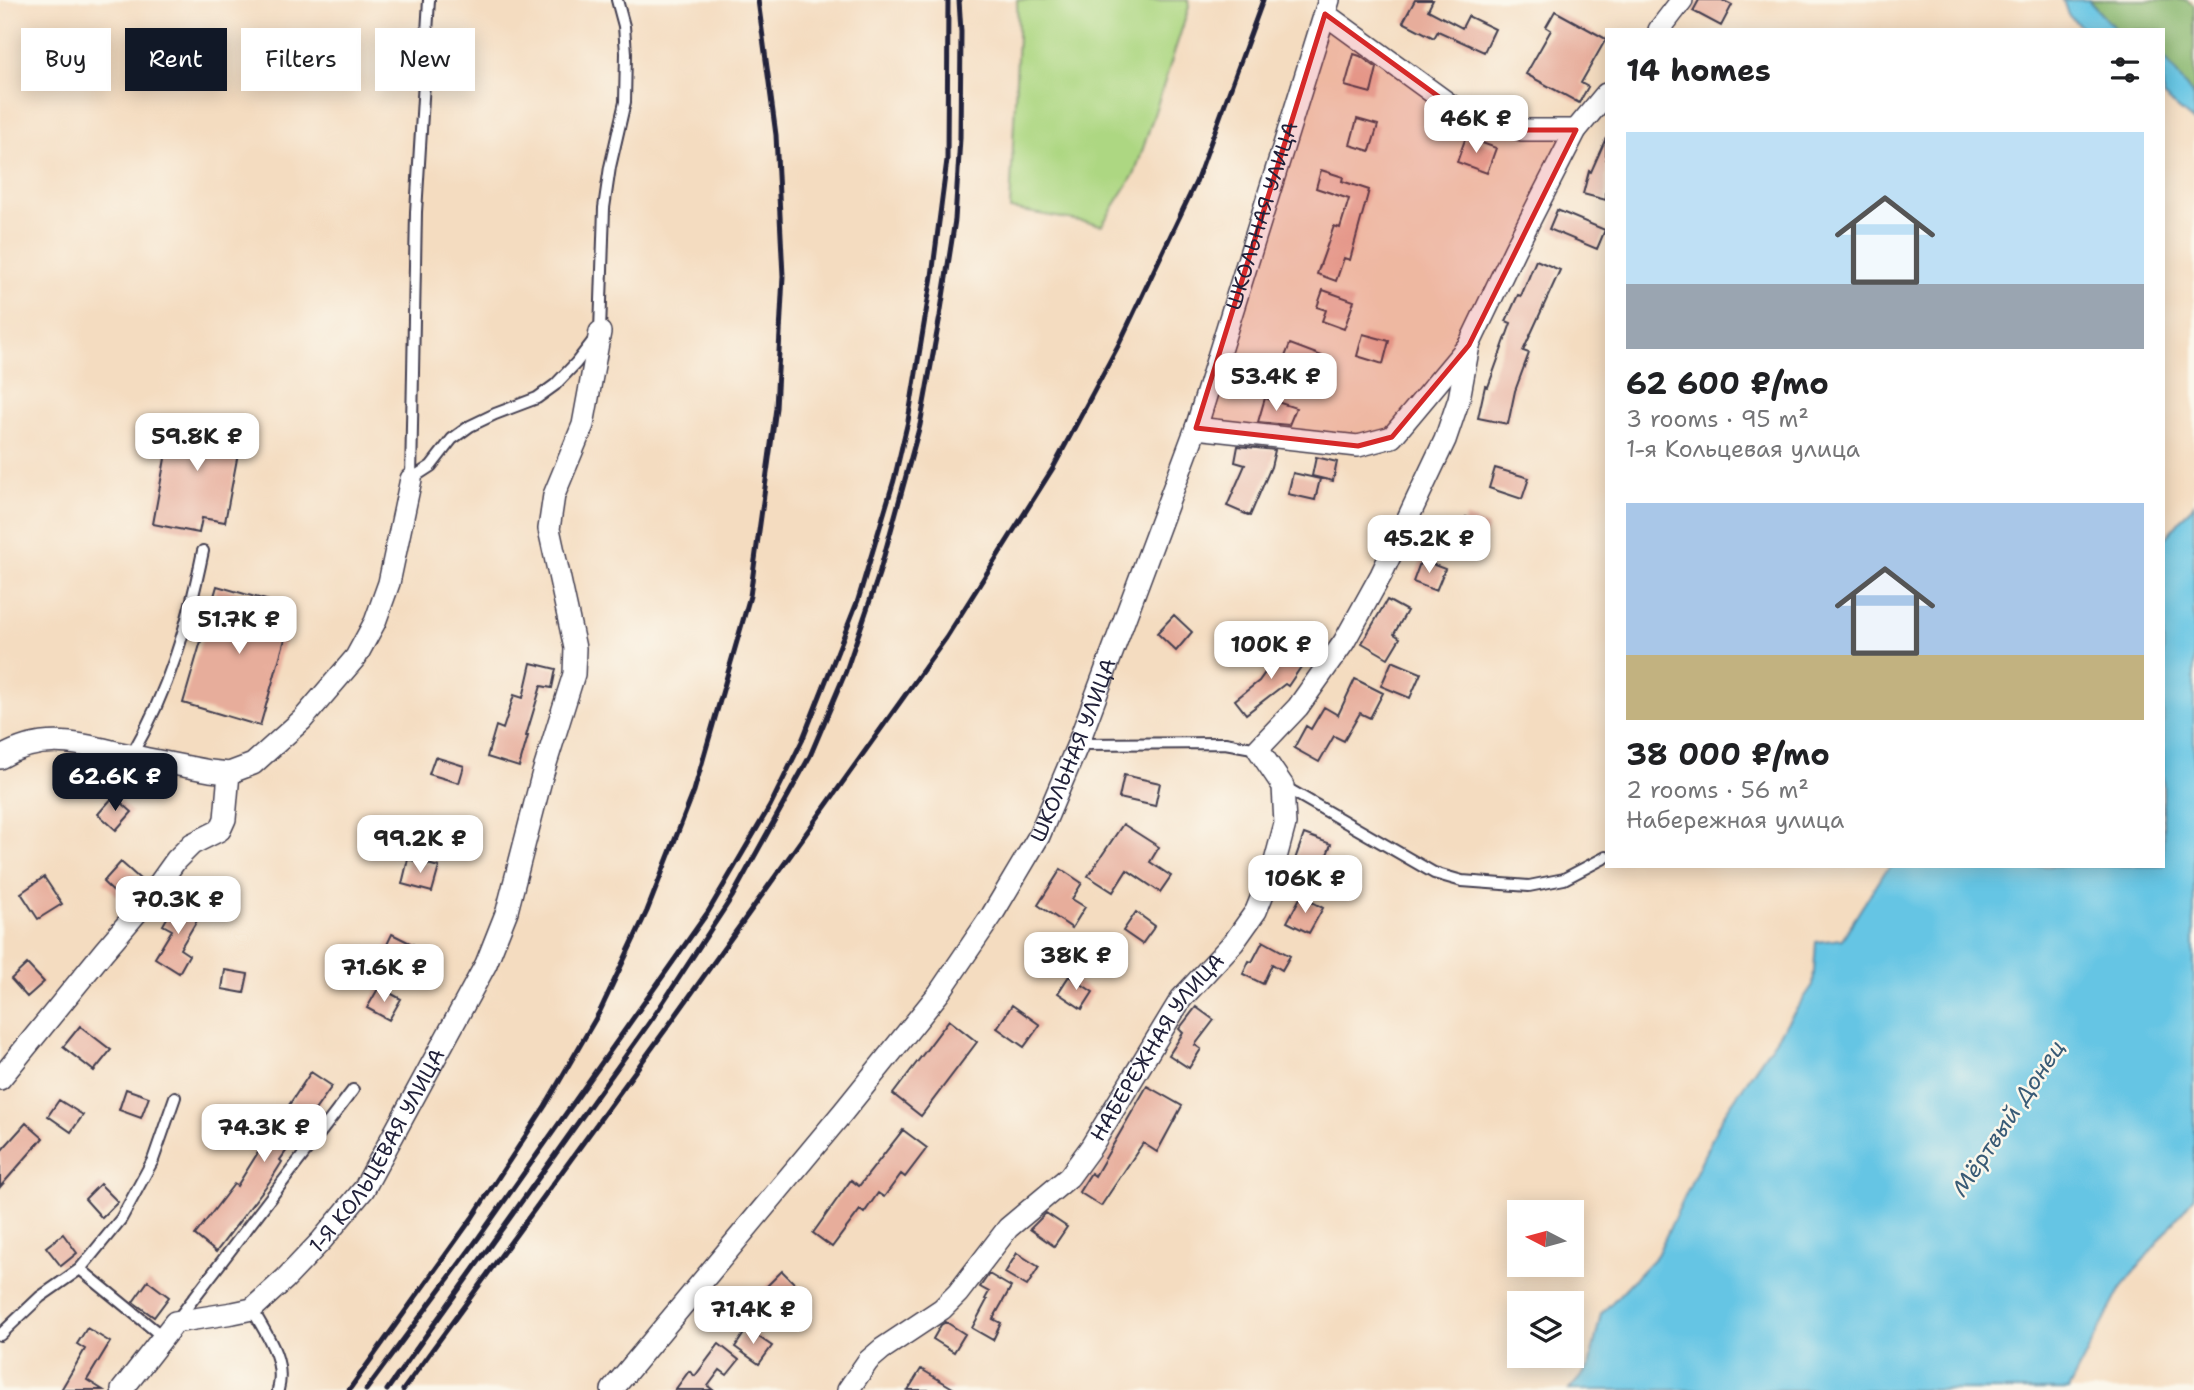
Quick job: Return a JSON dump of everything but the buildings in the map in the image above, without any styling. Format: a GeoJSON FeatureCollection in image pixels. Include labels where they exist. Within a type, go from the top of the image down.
{"type":"FeatureCollection","features":[{"type":"Feature","properties":{"kind":"street"},"geometry":{"type":"LineString","coordinates":[[1665,28],[1682,0]]}},
{"type":"Feature","properties":{"kind":"street"},"geometry":{"type":"LineString","coordinates":[[1327,7],[1457,110],[1490,123],[1522,130],[1576,130]]}},
{"type":"Feature","properties":{"kind":"street","name":"ШКОЛЬНАЯ УЛИЦА"},"geometry":{"type":"LineString","coordinates":[[612,1390],[939,993],[992,915],[1039,836],[1078,744],[1196,428],[1327,7]]}},
{"type":"Feature","properties":{"kind":"street"},"geometry":{"type":"LineString","coordinates":[[1196,428],[1358,446],[1392,437],[1469,345],[1576,130],[1605,95]]}},
{"type":"Feature","properties":{"kind":"street","name":"1-Я КОЛЬЦЕВАЯ УЛИЦА"},"geometry":{"type":"LineString","coordinates":[[169,1329],[252,1308],[285,1279],[365,1189],[486,964],[507,912],[542,776],[574,674],[575,648],[549,529],[554,495],[583,425],[600,332]]}},
{"type":"Feature","properties":{"kind":"street"},"geometry":{"type":"LineString","coordinates":[[1283,786],[1258,748],[1298,707],[1344,642],[1381,575],[1445,440],[1459,399],[1469,345]]}},
{"type":"Feature","properties":{"kind":"street"},"geometry":{"type":"LineString","coordinates":[[0,758],[16,748],[37,742],[49,742],[91,746],[210,771],[229,773],[253,764],[302,720],[356,657],[375,622],[389,583],[411,479]]}},
{"type":"Feature","properties":{"kind":"street"},"geometry":{"type":"LineString","coordinates":[[0,1079],[146,902],[176,860],[192,844],[220,830],[225,819],[229,773]]}},
{"type":"Feature","properties":{"kind":"street","name":"НАБЕРЕЖНАЯ УЛИЦА"},"geometry":{"type":"LineString","coordinates":[[848,1390],[868,1361],[950,1301],[1008,1228],[1069,1177],[1091,1147],[1181,999],[1234,942],[1256,911],[1273,869],[1285,824],[1283,786]]}},
{"type":"Feature","properties":{"kind":"street"},"geometry":{"type":"LineString","coordinates":[[122,1390],[169,1329]]}},
{"type":"Feature","properties":{"kind":"lane"},"geometry":{"type":"LineString","coordinates":[[411,479],[416,212],[429,0]]}},
{"type":"Feature","properties":{"kind":"lane"},"geometry":{"type":"LineString","coordinates":[[411,479],[431,466],[452,439],[470,426],[537,398],[555,385],[600,332],[604,208],[625,102],[624,26],[617,0]]}},
{"type":"Feature","properties":{"kind":"lane"},"geometry":{"type":"LineString","coordinates":[[131,755],[146,730],[170,676],[190,613],[203,551]]}},
{"type":"Feature","properties":{"kind":"lane"},"geometry":{"type":"LineString","coordinates":[[1078,744],[1225,743],[1258,748]]}},
{"type":"Feature","properties":{"kind":"lane"},"geometry":{"type":"LineString","coordinates":[[1283,786],[1434,873],[1462,881],[1530,886],[1564,879],[1605,858]]}},
{"type":"Feature","properties":{"kind":"lane"},"geometry":{"type":"LineString","coordinates":[[80,1269],[169,1329],[353,1090]]}},
{"type":"Feature","properties":{"kind":"lane"},"geometry":{"type":"LineString","coordinates":[[0,1335],[40,1297],[80,1269],[121,1219],[153,1160],[175,1097]]}},
{"type":"Feature","properties":{"kind":"lane"},"geometry":{"type":"LineString","coordinates":[[252,1308],[274,1348],[281,1373],[278,1390]]}},
{"type":"Feature","properties":{"kind":"highlighted area"},"geometry":{"type":"Polygon","coordinates":[[[1325,14],[1457,110],[1522,130],[1576,130],[1469,345],[1392,437],[1358,446],[1196,428],[1325,14]]]}},
{"type":"Feature","properties":{"kind":"green space"},"geometry":{"type":"Polygon","coordinates":[[[1017,0],[1188,0],[1189,7],[1135,173],[1102,225],[1010,209],[1018,35],[1017,0]]]}},
{"type":"Feature","properties":{"kind":"green space"},"geometry":{"type":"Polygon","coordinates":[[[2088,0],[2186,0],[2194,5],[2194,97],[2165,58],[2165,28],[2114,28],[2088,0]]]}},
{"type":"Feature","properties":{"kind":"water"},"geometry":{"type":"Polygon","coordinates":[[[2063,0],[2088,0],[2114,28],[2083,28],[2068,15],[2063,0]]]}},
{"type":"Feature","properties":{"kind":"water"},"geometry":{"type":"Polygon","coordinates":[[[2165,58],[2194,97],[2194,122],[2165,98],[2165,58]]]}},
{"type":"Feature","properties":{"kind":"water","name":"Мёртвый Донец"},"geometry":{"type":"Polygon","coordinates":[[[2194,504],[2194,1197],[2121,1288],[2068,1390],[1569,1390],[1589,1367],[1601,1314],[1657,1255],[1722,1117],[1813,985],[1816,942],[1842,939],[1884,872],[1889,868],[2165,868],[2165,538],[2194,504]]]}},
{"type":"Feature","properties":{"kind":"railway"},"geometry":{"type":"LineString","coordinates":[[349,1390],[472,1218],[545,1106],[600,1011],[647,911],[694,791],[750,596],[776,408],[783,276],[776,135],[758,0]]}},
{"type":"Feature","properties":{"kind":"railway"},"geometry":{"type":"LineString","coordinates":[[366,1390],[479,1237],[708,912],[770,806],[802,741],[858,600],[894,480],[908,421],[932,276],[947,160],[948,0]]}},
{"type":"Feature","properties":{"kind":"railway"},"geometry":{"type":"LineString","coordinates":[[387,1390],[654,1016],[732,897],[810,756],[846,671],[879,574],[920,425],[940,316],[955,220],[960,138],[959,0]]}},
{"type":"Feature","properties":{"kind":"railway"},"geometry":{"type":"LineString","coordinates":[[403,1390],[946,638],[1053,468],[1119,344],[1196,182],[1263,0]]}}]}
